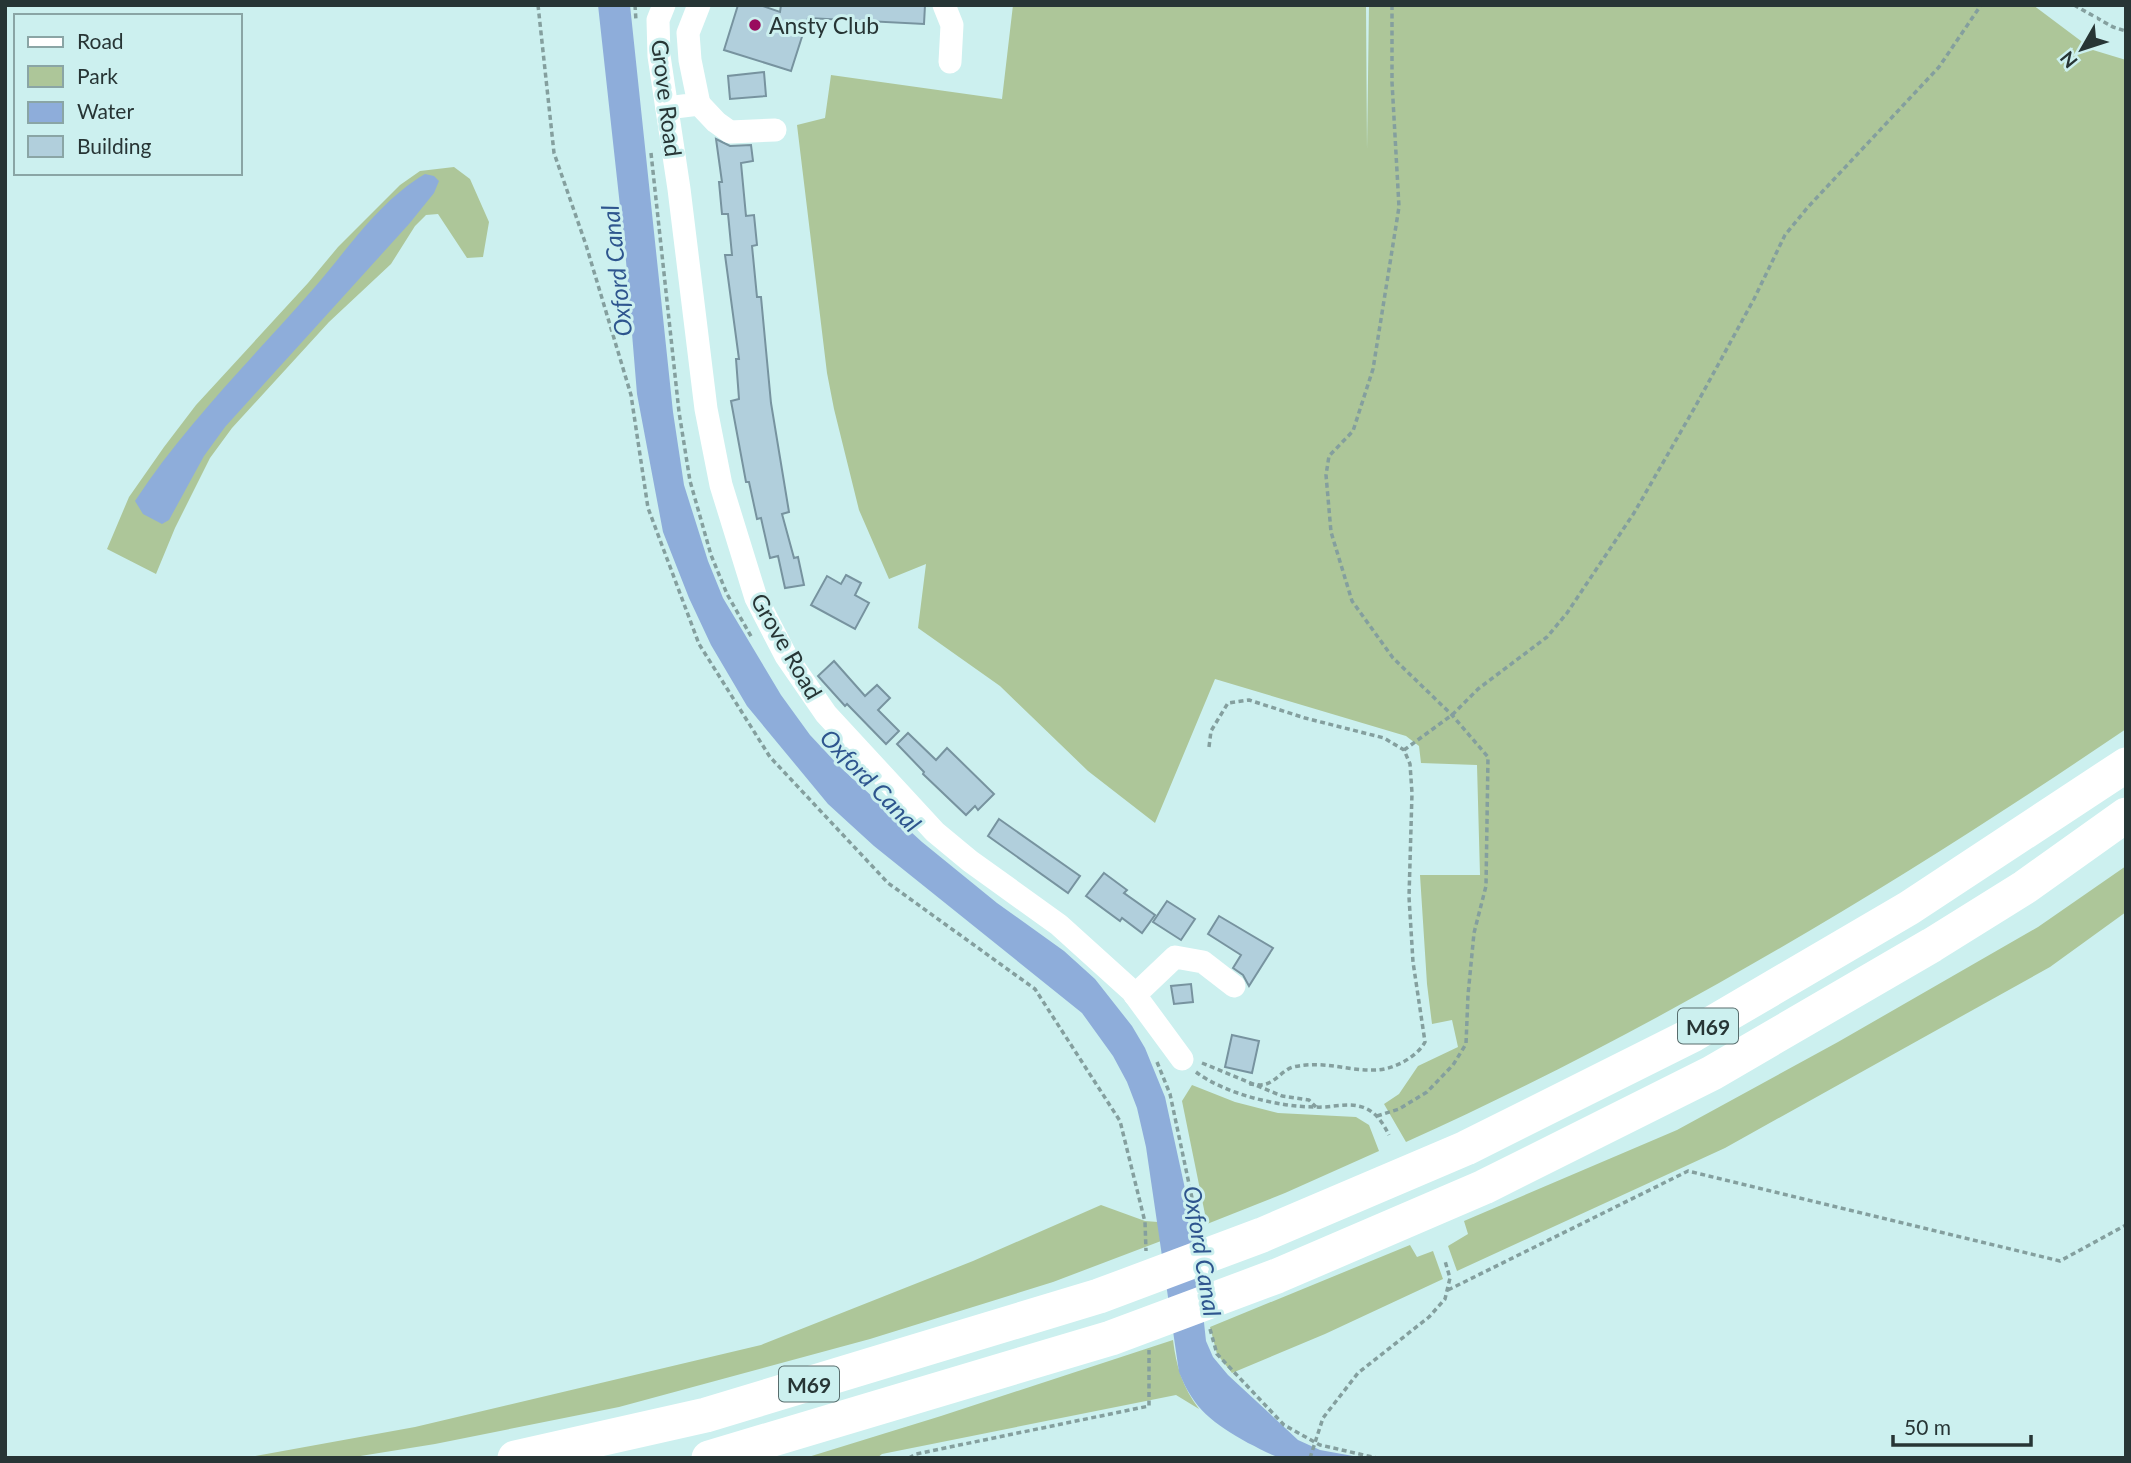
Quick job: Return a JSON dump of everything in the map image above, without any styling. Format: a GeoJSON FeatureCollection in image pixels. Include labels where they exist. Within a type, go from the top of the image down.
{"type":"FeatureCollection","features":[{"type":"Feature","properties":{"kind":"highway","name":"M69"},"geometry":{"type":"LineString","coordinates":[[515,1458],[706,1415],[1099,1296],[1262,1235],[1466,1148],[1694,1034],[1909,908],[2126,765]]}},
{"type":"Feature","properties":{"kind":"highway","name":"M69"},"geometry":{"type":"LineString","coordinates":[[709,1458],[1111,1338],[1277,1276],[1484,1187],[1712,1073],[1944,938],[2025,887],[2126,815]]}},
{"type":"Feature","properties":{"kind":"street","name":"Grove Road"},"geometry":{"type":"LineString","coordinates":[[664,5],[658,20],[657,36],[706,409],[721,485],[756,598],[780,644],[826,714],[935,832],[970,861],[1059,925],[1135,995],[1182,1059]]}},
{"type":"Feature","properties":{"kind":"street"},"geometry":{"type":"LineString","coordinates":[[699,5],[688,33],[690,60],[699,104],[730,132],[775,130]]}},
{"type":"Feature","properties":{"kind":"street"},"geometry":{"type":"LineString","coordinates":[[944,5],[952,25],[950,62]]}},
{"type":"Feature","properties":{"kind":"street"},"geometry":{"type":"LineString","coordinates":[[667,108],[699,104]]}},
{"type":"Feature","properties":{"kind":"street"},"geometry":{"type":"LineString","coordinates":[[1135,995],[1175,957],[1203,962],[1234,986]]}},
{"type":"Feature","properties":{"kind":"path"},"geometry":{"type":"LineString","coordinates":[[538,5],[554,153],[586,245],[631,395],[648,508],[699,644],[770,757],[888,883],[1035,989],[1120,1121],[1145,1222],[1146,1262]]}},
{"type":"Feature","properties":{"kind":"path"},"geometry":{"type":"LineString","coordinates":[[635,5],[637,30]]}},
{"type":"Feature","properties":{"kind":"path"},"geometry":{"type":"LineString","coordinates":[[1377,1116],[1399,1109],[1427,1092],[1453,1065],[1466,1044],[1474,933],[1486,886],[1488,757],[1452,715],[1393,658],[1352,601],[1331,532],[1326,475],[1329,456],[1353,431],[1373,369],[1398,207],[1392,82],[1392,5]]}},
{"type":"Feature","properties":{"kind":"path"},"geometry":{"type":"LineString","coordinates":[[1404,750],[1452,715],[1478,689],[1547,637],[1567,613],[1634,513],[1754,299],[1785,235],[1808,206],[1939,67],[1981,5]]}},
{"type":"Feature","properties":{"kind":"path"},"geometry":{"type":"LineString","coordinates":[[2074,5],[2113,27],[2126,31]]}},
{"type":"Feature","properties":{"kind":"path"},"geometry":{"type":"LineString","coordinates":[[650,147],[678,412],[690,481],[711,555],[727,594],[756,646]]}},
{"type":"Feature","properties":{"kind":"path"},"geometry":{"type":"LineString","coordinates":[[1209,747],[1211,731],[1228,703],[1249,700],[1305,718],[1384,738],[1404,750],[1410,764],[1412,793],[1409,897],[1413,962],[1425,1042],[1420,1051],[1400,1063],[1377,1070],[1324,1063],[1290,1068],[1266,1084],[1249,1084]]}},
{"type":"Feature","properties":{"kind":"path"},"geometry":{"type":"LineString","coordinates":[[1316,1107],[1309,1100],[1282,1096],[1217,1071],[1189,1055],[1182,1059],[1202,1077],[1265,1102],[1316,1107],[1357,1105],[1377,1116],[1389,1135]]}},
{"type":"Feature","properties":{"kind":"path"},"geometry":{"type":"LineString","coordinates":[[1155,1059],[1170,1094],[1200,1241]]}},
{"type":"Feature","properties":{"kind":"path"},"geometry":{"type":"LineString","coordinates":[[1448,1290],[1688,1171],[2060,1261],[2126,1225]]}},
{"type":"Feature","properties":{"kind":"path"},"geometry":{"type":"LineString","coordinates":[[1310,1458],[1322,1418],[1358,1373],[1429,1317],[1445,1299],[1450,1278],[1445,1261]]}},
{"type":"Feature","properties":{"kind":"path"},"geometry":{"type":"LineString","coordinates":[[1210,1327],[1217,1354],[1284,1425],[1320,1445],[1377,1458]]}},
{"type":"Feature","properties":{"kind":"path"},"geometry":{"type":"LineString","coordinates":[[909,1458],[916,1454],[1149,1406],[1149,1345]]}},
{"type":"Feature","properties":{"kind":"green space"},"geometry":{"type":"Polygon","coordinates":[[[1013,5],[1366,5],[1367,150],[1369,5],[2033,5],[2093,50],[2126,60],[2126,729],[1952,843],[1775,951],[1593,1051],[1406,1142],[1384,1104],[1399,1094],[1418,1066],[1458,1047],[1452,1020],[1432,1024],[1420,875],[1480,875],[1477,765],[1421,763],[1419,746],[1406,736],[1215,679],[1155,823],[1088,771],[1000,686],[918,628],[926,564],[889,579],[859,510],[827,373],[797,125],[825,118],[831,75],[1002,99],[1013,5]]]}},
{"type":"Feature","properties":{"kind":"green space"},"geometry":{"type":"Polygon","coordinates":[[[454,167],[470,179],[489,222],[483,257],[467,258],[438,214],[426,215],[415,226],[391,264],[329,322],[232,428],[210,458],[175,528],[156,574],[107,549],[129,497],[196,405],[338,247],[400,185],[420,171],[454,167]]]}},
{"type":"Feature","properties":{"kind":"green space"},"geometry":{"type":"Polygon","coordinates":[[[2126,866],[2126,912],[2050,967],[1725,1148],[1457,1271],[1448,1246],[1468,1234],[1464,1221],[1677,1130],[1838,1042],[2038,927],[2126,866]]]}},
{"type":"Feature","properties":{"kind":"green space"},"geometry":{"type":"Polygon","coordinates":[[[1192,1085],[1235,1102],[1278,1113],[1356,1117],[1369,1125],[1379,1151],[1207,1224],[1182,1101],[1192,1085]]]}},
{"type":"Feature","properties":{"kind":"green space"},"geometry":{"type":"Polygon","coordinates":[[[1101,1205],[1145,1221],[1158,1222],[1161,1241],[1053,1282],[870,1339],[619,1407],[435,1444],[348,1458],[244,1458],[415,1427],[761,1345],[973,1261],[1101,1205]]]}},
{"type":"Feature","properties":{"kind":"green space"},"geometry":{"type":"Polygon","coordinates":[[[1410,1245],[1417,1257],[1433,1251],[1443,1279],[1325,1334],[1232,1373],[1217,1354],[1210,1327],[1410,1245]]]}},
{"type":"Feature","properties":{"kind":"green space"},"geometry":{"type":"Polygon","coordinates":[[[1173,1340],[1181,1376],[1199,1409],[1176,1395],[882,1454],[877,1458],[805,1458],[941,1416],[1173,1340]]]}},
{"type":"Feature","properties":{"kind":"water"},"geometry":{"type":"Polygon","coordinates":[[[598,5],[630,5],[673,412],[684,485],[708,561],[723,598],[781,695],[810,735],[840,767],[922,842],[997,903],[1064,951],[1095,979],[1132,1026],[1145,1048],[1165,1097],[1194,1230],[1206,1341],[1213,1357],[1228,1375],[1298,1440],[1320,1450],[1364,1458],[1279,1457],[1225,1429],[1198,1406],[1179,1372],[1146,1147],[1137,1108],[1113,1056],[1082,1013],[874,846],[828,804],[747,706],[711,645],[663,532],[637,394],[626,261],[598,5]]]}},
{"type":"Feature","properties":{"kind":"water"},"geometry":{"type":"Polygon","coordinates":[[[425,174],[434,176],[439,181],[434,193],[225,427],[204,456],[169,520],[162,524],[143,514],[135,501],[198,418],[379,212],[408,185],[425,174]]]}},
{"type":"Feature","properties":{"kind":"building"},"geometry":{"type":"Polygon","coordinates":[[[738,5],[760,5],[780,12],[781,5],[925,5],[924,24],[808,18],[791,71],[724,50],[738,5]]]}},
{"type":"Feature","properties":{"kind":"building"},"geometry":{"type":"Polygon","coordinates":[[[764,72],[766,96],[730,99],[728,76],[764,72]]]}},
{"type":"Feature","properties":{"kind":"building"},"geometry":{"type":"Polygon","coordinates":[[[716,139],[730,146],[751,145],[753,161],[741,163],[746,216],[754,215],[757,245],[752,246],[757,297],[761,297],[771,403],[789,512],[782,514],[794,558],[798,557],[804,585],[785,588],[778,556],[770,558],[761,518],[757,519],[749,482],[746,482],[731,401],[739,399],[736,359],[739,359],[725,255],[732,255],[728,214],[722,214],[719,182],[722,182],[716,139]]]}},
{"type":"Feature","properties":{"kind":"building"},"geometry":{"type":"Polygon","coordinates":[[[846,575],[861,583],[855,595],[869,603],[855,629],[811,605],[827,576],[841,584],[846,575]]]}},
{"type":"Feature","properties":{"kind":"building"},"geometry":{"type":"Polygon","coordinates":[[[834,661],[865,696],[877,685],[890,698],[878,710],[899,731],[886,744],[847,704],[845,706],[818,676],[834,661]]]}},
{"type":"Feature","properties":{"kind":"building"},"geometry":{"type":"Polygon","coordinates":[[[908,733],[936,760],[947,748],[994,794],[978,810],[975,806],[966,815],[923,774],[897,744],[908,733]]]}},
{"type":"Feature","properties":{"kind":"building"},"geometry":{"type":"Polygon","coordinates":[[[999,819],[1080,876],[1068,893],[988,836],[999,819]]]}},
{"type":"Feature","properties":{"kind":"building"},"geometry":{"type":"Polygon","coordinates":[[[1104,873],[1127,890],[1124,893],[1155,915],[1142,933],[1122,918],[1120,921],[1086,896],[1104,873]]]}},
{"type":"Feature","properties":{"kind":"building"},"geometry":{"type":"Polygon","coordinates":[[[1167,901],[1195,919],[1181,940],[1153,922],[1167,901]]]}},
{"type":"Feature","properties":{"kind":"building"},"geometry":{"type":"Polygon","coordinates":[[[1219,916],[1273,948],[1249,986],[1243,975],[1233,968],[1241,955],[1208,934],[1219,916]]]}},
{"type":"Feature","properties":{"kind":"building"},"geometry":{"type":"Polygon","coordinates":[[[1191,984],[1193,1002],[1174,1004],[1171,986],[1191,984]]]}},
{"type":"Feature","properties":{"kind":"building"},"geometry":{"type":"Polygon","coordinates":[[[1232,1035],[1259,1041],[1252,1073],[1225,1067],[1232,1035]]]}},
{"type":"Feature","properties":{"kind":"place","name":"Ansty Club"},"geometry":{"type":"Point","coordinates":[755,25]}},
{"type":"Feature","properties":{"kind":"water label","name":"Oxford Canal"},"geometry":{"type":"Point","coordinates":[616,271]}},
{"type":"Feature","properties":{"kind":"water label","name":"Oxford Canal"},"geometry":{"type":"Point","coordinates":[871,780]}},
{"type":"Feature","properties":{"kind":"water label","name":"Oxford Canal"},"geometry":{"type":"Point","coordinates":[1203,1251]}}]}
